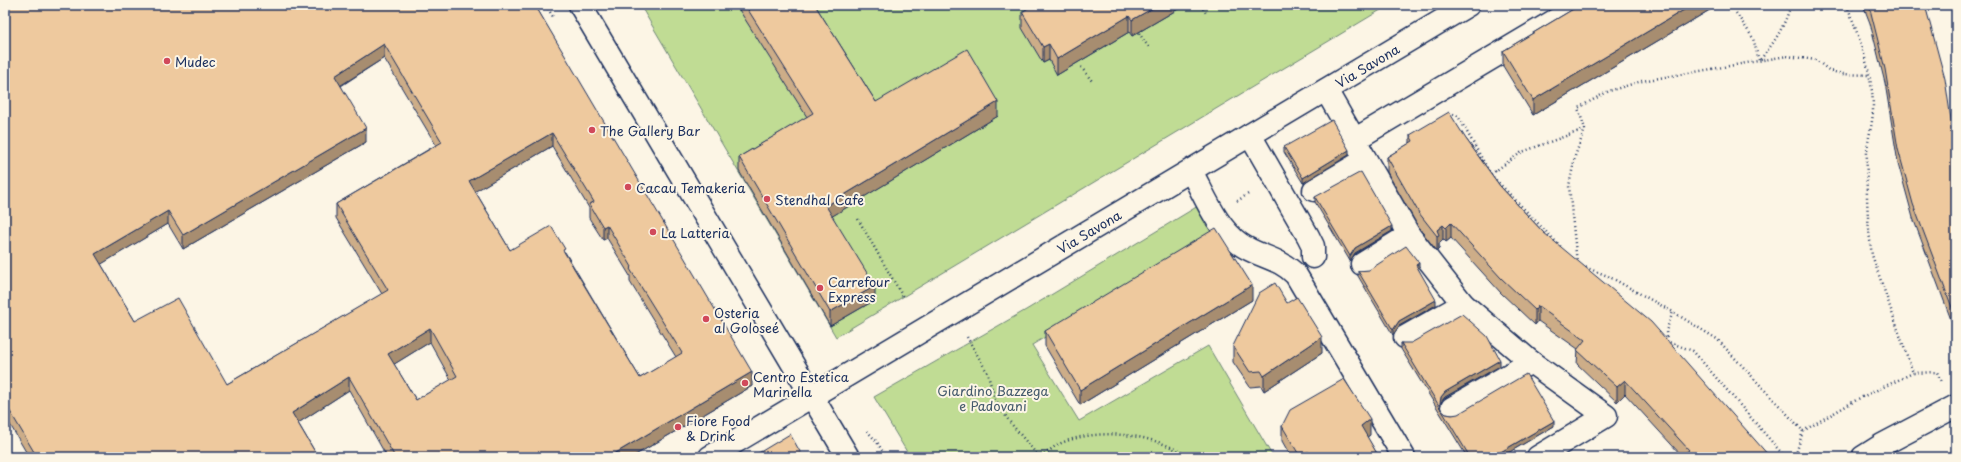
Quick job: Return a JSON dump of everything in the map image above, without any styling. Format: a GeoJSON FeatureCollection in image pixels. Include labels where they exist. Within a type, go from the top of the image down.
{"type":"FeatureCollection","features":[{"type":"Feature","properties":{"kind":"street"},"geometry":{"type":"LineString","coordinates":[[580,5],[848,457]]}},
{"type":"Feature","properties":{"kind":"street","name":"Via Savona"},"geometry":{"type":"LineString","coordinates":[[710,457],[1468,5]]}},
{"type":"Feature","properties":{"kind":"street"},"geometry":{"type":"LineString","coordinates":[[1354,140],[1581,5]]}},
{"type":"Feature","properties":{"kind":"street"},"geometry":{"type":"LineString","coordinates":[[1326,90],[1409,235],[1463,304],[1531,362],[1606,416],[1538,457]]}},
{"type":"Feature","properties":{"kind":"street"},"geometry":{"type":"LineString","coordinates":[[1250,135],[1308,236],[1312,246],[1313,258]]}},
{"type":"Feature","properties":{"kind":"street"},"geometry":{"type":"LineString","coordinates":[[1314,190],[1365,160]]}},
{"type":"Feature","properties":{"kind":"street"},"geometry":{"type":"LineString","coordinates":[[1191,170],[1219,223],[1240,244],[1286,265],[1296,275],[1404,457]]}},
{"type":"Feature","properties":{"kind":"street"},"geometry":{"type":"LineString","coordinates":[[1362,264],[1409,235]]}},
{"type":"Feature","properties":{"kind":"street"},"geometry":{"type":"LineString","coordinates":[[1405,338],[1463,304]]}},
{"type":"Feature","properties":{"kind":"street"},"geometry":{"type":"LineString","coordinates":[[1452,408],[1531,362]]}},
{"type":"Feature","properties":{"kind":"street"},"geometry":{"type":"LineString","coordinates":[[1862,457],[1885,451],[1955,407]]}},
{"type":"Feature","properties":{"kind":"path"},"geometry":{"type":"LineString","coordinates":[[1201,5],[1207,15]]}},
{"type":"Feature","properties":{"kind":"path"},"geometry":{"type":"LineString","coordinates":[[1759,61],[1775,42],[1784,27],[1791,5]]}},
{"type":"Feature","properties":{"kind":"path"},"geometry":{"type":"LineString","coordinates":[[1847,5],[1869,75],[1873,109],[1867,150],[1871,249],[1913,373]]}},
{"type":"Feature","properties":{"kind":"path"},"geometry":{"type":"LineString","coordinates":[[1736,13],[1753,38],[1759,61]]}},
{"type":"Feature","properties":{"kind":"path"},"geometry":{"type":"LineString","coordinates":[[1139,33],[1149,48]]}},
{"type":"Feature","properties":{"kind":"path"},"geometry":{"type":"LineString","coordinates":[[1577,264],[1569,186],[1575,156],[1585,129],[1578,108],[1609,91],[1642,81],[1787,56],[1816,60],[1830,71],[1843,74],[1869,75]]}},
{"type":"Feature","properties":{"kind":"path"},"geometry":{"type":"LineString","coordinates":[[1081,67],[1092,81]]}},
{"type":"Feature","properties":{"kind":"path"},"geometry":{"type":"LineString","coordinates":[[1450,115],[1455,114],[1458,116],[1491,174],[1566,253]]}},
{"type":"Feature","properties":{"kind":"path"},"geometry":{"type":"LineString","coordinates":[[1491,174],[1522,152],[1585,129]]}},
{"type":"Feature","properties":{"kind":"path"},"geometry":{"type":"LineString","coordinates":[[1214,214],[1275,179]]}},
{"type":"Feature","properties":{"kind":"path"},"geometry":{"type":"LineString","coordinates":[[858,219],[903,297]]}},
{"type":"Feature","properties":{"kind":"path"},"geometry":{"type":"LineString","coordinates":[[1571,258],[1577,264],[1608,276],[1673,312],[1717,339],[1803,431]]}},
{"type":"Feature","properties":{"kind":"path"},"geometry":{"type":"LineString","coordinates":[[1668,341],[1666,331],[1673,312]]}},
{"type":"Feature","properties":{"kind":"path"},"geometry":{"type":"LineString","coordinates":[[1662,340],[1693,351],[1785,457]]}},
{"type":"Feature","properties":{"kind":"path"},"geometry":{"type":"LineString","coordinates":[[970,341],[987,372],[995,399],[1009,421],[1040,457],[1058,445],[1076,438],[1099,435],[1148,438],[1169,445],[1188,457]]}},
{"type":"Feature","properties":{"kind":"path"},"geometry":{"type":"LineString","coordinates":[[1795,457],[1803,431],[1858,399],[1913,373],[1937,372],[1955,407]]}},
{"type":"Feature","properties":{"kind":"path"},"geometry":{"type":"LineString","coordinates":[[865,429],[877,442],[886,457]]}},
{"type":"Feature","properties":{"kind":"green space"},"geometry":{"type":"Polygon","coordinates":[[[640,5],[1389,5],[836,337],[640,5]]]}},
{"type":"Feature","properties":{"kind":"green space","name":"Giardino Bazzega e Padovani"},"geometry":{"type":"Polygon","coordinates":[[[1198,206],[1214,235],[1032,345],[1079,421],[1208,346],[1273,457],[910,457],[874,397],[1026,310],[1198,206]]]}},
{"type":"Feature","properties":{"kind":"building"},"geometry":{"type":"Polygon","coordinates":[[[5,5],[535,5],[752,372],[609,457],[395,457],[349,377],[292,413],[318,457],[37,457],[5,403],[5,5]],[[384,44],[335,76],[366,128],[183,235],[168,211],[95,254],[135,321],[178,298],[227,384],[388,290],[336,204],[442,142],[384,44]],[[552,133],[469,181],[510,250],[551,226],[565,249],[563,250],[640,378],[682,353],[630,269],[632,267],[607,225],[603,227],[589,204],[594,202],[552,133]],[[430,328],[388,354],[416,400],[457,376],[430,328]]]}},
{"type":"Feature","properties":{"kind":"building"},"geometry":{"type":"Polygon","coordinates":[[[745,5],[815,5],[876,102],[967,49],[998,102],[826,206],[875,286],[830,312],[739,157],[813,113],[745,5]]]}},
{"type":"Feature","properties":{"kind":"building"},"geometry":{"type":"Polygon","coordinates":[[[1033,5],[1158,5],[1132,20],[1129,16],[1057,59],[1049,44],[1043,47],[1022,12],[1033,5]]]}},
{"type":"Feature","properties":{"kind":"building"},"geometry":{"type":"Polygon","coordinates":[[[1580,5],[1692,5],[1533,100],[1503,51],[1580,5]]]}},
{"type":"Feature","properties":{"kind":"building"},"geometry":{"type":"Polygon","coordinates":[[[1869,5],[1925,5],[1945,79],[1953,133],[1956,132],[1956,318],[1913,204],[1898,149],[1885,69],[1869,5]]]}},
{"type":"Feature","properties":{"kind":"building"},"geometry":{"type":"Polygon","coordinates":[[[1449,112],[1466,139],[1500,186],[1543,232],[1651,322],[1770,457],[1681,457],[1689,450],[1625,380],[1617,387],[1577,350],[1585,340],[1538,306],[1535,310],[1501,278],[1451,223],[1446,228],[1443,225],[1437,230],[1439,235],[1437,236],[1419,213],[1387,157],[1413,141],[1410,135],[1449,112]]]}},
{"type":"Feature","properties":{"kind":"building"},"geometry":{"type":"Polygon","coordinates":[[[1332,120],[1349,150],[1303,178],[1284,147],[1332,120]]]}},
{"type":"Feature","properties":{"kind":"building"},"geometry":{"type":"Polygon","coordinates":[[[1361,172],[1392,226],[1355,248],[1350,256],[1315,197],[1361,172]]]}},
{"type":"Feature","properties":{"kind":"building"},"geometry":{"type":"Polygon","coordinates":[[[1216,228],[1252,285],[1080,390],[1045,331],[1216,228]]]}},
{"type":"Feature","properties":{"kind":"building"},"geometry":{"type":"Polygon","coordinates":[[[1406,246],[1419,263],[1416,265],[1436,300],[1399,321],[1393,330],[1358,271],[1369,270],[1406,246]]]}},
{"type":"Feature","properties":{"kind":"building"},"geometry":{"type":"Polygon","coordinates":[[[1275,283],[1287,303],[1297,297],[1322,337],[1264,376],[1261,371],[1250,372],[1233,346],[1259,293],[1275,283]]]}},
{"type":"Feature","properties":{"kind":"building"},"geometry":{"type":"Polygon","coordinates":[[[1462,314],[1487,336],[1500,360],[1445,392],[1441,397],[1441,409],[1401,343],[1411,343],[1462,314]]]}},
{"type":"Feature","properties":{"kind":"building"},"geometry":{"type":"Polygon","coordinates":[[[1526,374],[1554,421],[1492,457],[1470,457],[1442,411],[1446,414],[1458,414],[1526,374]]]}},
{"type":"Feature","properties":{"kind":"building"},"geometry":{"type":"Polygon","coordinates":[[[1344,379],[1370,419],[1361,426],[1379,457],[1312,457],[1309,452],[1298,453],[1282,426],[1290,410],[1344,379]]]}},
{"type":"Feature","properties":{"kind":"building"},"geometry":{"type":"Polygon","coordinates":[[[790,434],[803,457],[752,457],[790,434]]]}},
{"type":"Feature","properties":{"kind":"place","name":"Mudec"},"geometry":{"type":"Point","coordinates":[167,61]}},
{"type":"Feature","properties":{"kind":"place","name":"The Gallery Bar"},"geometry":{"type":"Point","coordinates":[592,130]}},
{"type":"Feature","properties":{"kind":"place","name":"Cacau Temakeria"},"geometry":{"type":"Point","coordinates":[628,187]}},
{"type":"Feature","properties":{"kind":"place","name":"Stendhal Cafe"},"geometry":{"type":"Point","coordinates":[767,199]}},
{"type":"Feature","properties":{"kind":"place","name":"La Latteria"},"geometry":{"type":"Point","coordinates":[653,232]}},
{"type":"Feature","properties":{"kind":"place","name":"Carrefour Express"},"geometry":{"type":"Point","coordinates":[820,288]}},
{"type":"Feature","properties":{"kind":"place","name":"Osteria al Goloseé"},"geometry":{"type":"Point","coordinates":[706,319]}},
{"type":"Feature","properties":{"kind":"place","name":"Centro Estetica Marinella"},"geometry":{"type":"Point","coordinates":[745,383]}},
{"type":"Feature","properties":{"kind":"place","name":"Fiore Food & Drink"},"geometry":{"type":"Point","coordinates":[678,427]}}]}
